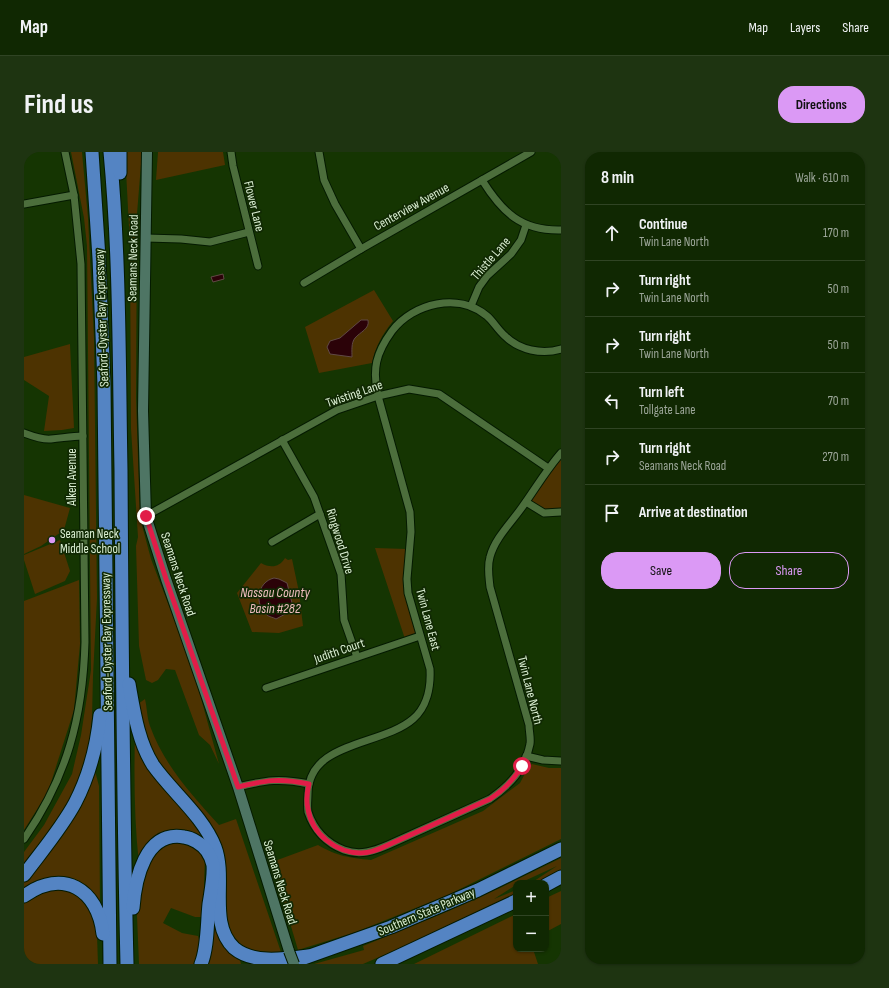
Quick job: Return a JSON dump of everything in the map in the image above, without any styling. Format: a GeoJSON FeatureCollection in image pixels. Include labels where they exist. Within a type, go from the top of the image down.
{"type":"FeatureCollection","features":[{"type":"Feature","properties":{"kind":"highway","name":"Seaford-Oyster Bay Expressway"},"geometry":{"type":"LineString","coordinates":[[92,152],[102,321],[110,964]]}},
{"type":"Feature","properties":{"kind":"highway","name":"Seaford-Oyster Bay Expressway"},"geometry":{"type":"LineString","coordinates":[[110,152],[115,202],[120,385],[124,852],[128,964]]}},
{"type":"Feature","properties":{"kind":"highway"},"geometry":{"type":"LineString","coordinates":[[115,202],[120,177],[120,152]]}},
{"type":"Feature","properties":{"kind":"highway"},"geometry":{"type":"LineString","coordinates":[[122,645],[134,711],[144,747],[153,764],[205,827],[219,857],[221,877],[219,913],[222,930],[227,939],[240,954],[259,961],[308,956]]}},
{"type":"Feature","properties":{"kind":"highway"},"geometry":{"type":"LineString","coordinates":[[24,875],[75,803],[90,765],[99,724],[106,646]]}},
{"type":"Feature","properties":{"kind":"highway"},"geometry":{"type":"LineString","coordinates":[[128,964],[134,889],[138,873],[153,846],[164,840],[180,836],[197,841],[207,850],[213,863],[205,948],[201,964]]}},
{"type":"Feature","properties":{"kind":"highway","name":"Southern State Parkway"},"geometry":{"type":"LineString","coordinates":[[287,964],[391,927],[478,890],[561,849]]}},
{"type":"Feature","properties":{"kind":"highway"},"geometry":{"type":"LineString","coordinates":[[549,883],[561,877]]}},
{"type":"Feature","properties":{"kind":"highway"},"geometry":{"type":"LineString","coordinates":[[24,896],[38,887],[50,883],[66,884],[78,888],[88,897],[96,908],[101,920],[107,964]]}},
{"type":"Feature","properties":{"kind":"highway","name":"Southern State Parkway"},"geometry":{"type":"LineString","coordinates":[[382,964],[513,901]]}},
{"type":"Feature","properties":{"kind":"main road","name":"Seamans Neck Road"},"geometry":{"type":"LineString","coordinates":[[147,152],[143,411],[146,516],[166,579],[238,787],[294,964]]}},
{"type":"Feature","properties":{"kind":"street","name":"Alken Avenue"},"geometry":{"type":"LineString","coordinates":[[24,839],[40,815],[60,774],[74,735],[79,710],[85,642],[81,264],[74,195],[65,152]]}},
{"type":"Feature","properties":{"kind":"street","name":"Flower Lane"},"geometry":{"type":"LineString","coordinates":[[231,152],[233,166],[258,266]]}},
{"type":"Feature","properties":{"kind":"street"},"geometry":{"type":"LineString","coordinates":[[319,152],[324,180],[335,204],[360,249]]}},
{"type":"Feature","properties":{"kind":"street","name":"Centerview Avenue"},"geometry":{"type":"LineString","coordinates":[[304,283],[360,249],[531,152]]}},
{"type":"Feature","properties":{"kind":"street"},"geometry":{"type":"LineString","coordinates":[[482,180],[500,207],[511,216],[526,225],[548,230],[561,230]]}},
{"type":"Feature","properties":{"kind":"street"},"geometry":{"type":"LineString","coordinates":[[24,204],[74,195]]}},
{"type":"Feature","properties":{"kind":"street","name":"Thistle Lane"},"geometry":{"type":"LineString","coordinates":[[470,306],[479,287],[487,276],[510,254],[521,240],[526,225]]}},
{"type":"Feature","properties":{"kind":"street"},"geometry":{"type":"LineString","coordinates":[[146,238],[210,242],[249,232]]}},
{"type":"Feature","properties":{"kind":"street","name":"Twin Lane East"},"geometry":{"type":"LineString","coordinates":[[309,784],[313,772],[327,757],[338,751],[395,731],[414,718],[427,698],[431,682],[430,669],[408,593],[407,579],[411,532],[410,512],[378,396],[375,376],[378,355],[383,343],[395,327],[412,313],[432,304],[451,302],[470,306],[486,315],[505,337],[516,345],[534,351],[547,352],[561,349]]}},
{"type":"Feature","properties":{"kind":"street","name":"Twisting Lane"},"geometry":{"type":"LineString","coordinates":[[146,516],[337,410],[378,396],[409,389],[439,394],[548,468]]}},
{"type":"Feature","properties":{"kind":"street"},"geometry":{"type":"LineString","coordinates":[[24,433],[35,437],[50,439],[68,436],[83,436]]}},
{"type":"Feature","properties":{"kind":"street","name":"Ringwood Drive"},"geometry":{"type":"LineString","coordinates":[[282,440],[314,497],[341,574],[344,620],[357,657]]}},
{"type":"Feature","properties":{"kind":"street","name":"Twin Lane North"},"geometry":{"type":"LineString","coordinates":[[309,784],[308,808],[311,821],[318,831],[323,837],[338,847],[349,851],[362,853],[374,851],[490,799],[505,789],[515,777],[526,756],[530,743],[529,725],[490,587],[488,574],[490,557],[497,541],[526,502],[548,468],[561,453]]}},
{"type":"Feature","properties":{"kind":"street"},"geometry":{"type":"LineString","coordinates":[[526,502],[544,513],[561,512]]}},
{"type":"Feature","properties":{"kind":"street"},"geometry":{"type":"LineString","coordinates":[[272,542],[320,514]]}},
{"type":"Feature","properties":{"kind":"street","name":"Judith Court"},"geometry":{"type":"LineString","coordinates":[[266,688],[420,636]]}},
{"type":"Feature","properties":{"kind":"street"},"geometry":{"type":"LineString","coordinates":[[526,756],[543,760],[561,761]]}},
{"type":"Feature","properties":{"kind":"street"},"geometry":{"type":"LineString","coordinates":[[238,787],[262,781],[278,780],[291,780],[309,784]]}},
{"type":"Feature","properties":{"kind":"shaded area"},"geometry":{"type":"Polygon","coordinates":[[[71,152],[82,152],[88,218],[94,338],[97,598],[92,718],[88,758],[67,806],[24,867],[24,852],[44,825],[72,774],[81,735],[91,670],[87,246],[84,218],[71,152]]]}},
{"type":"Feature","properties":{"kind":"shaded area"},"geometry":{"type":"Polygon","coordinates":[[[125,152],[142,152],[137,214],[136,398],[140,518],[151,559],[193,669],[219,764],[210,745],[199,735],[175,670],[166,669],[158,680],[152,683],[146,680],[139,646],[136,546],[138,537],[131,429],[130,246],[125,152]]]}},
{"type":"Feature","properties":{"kind":"shaded area"},"geometry":{"type":"Polygon","coordinates":[[[158,152],[223,152],[225,165],[156,180],[158,152]]]}},
{"type":"Feature","properties":{"kind":"shaded area"},"geometry":{"type":"Polygon","coordinates":[[[374,290],[393,321],[380,340],[372,363],[319,373],[305,327],[374,290]]]}},
{"type":"Feature","properties":{"kind":"shaded area"},"geometry":{"type":"Polygon","coordinates":[[[70,344],[74,428],[44,431],[49,396],[24,380],[24,357],[70,344]]]}},
{"type":"Feature","properties":{"kind":"shaded area"},"geometry":{"type":"Polygon","coordinates":[[[561,454],[561,512],[544,512],[527,502],[561,454]]]}},
{"type":"Feature","properties":{"kind":"shaded area"},"geometry":{"type":"Polygon","coordinates":[[[24,495],[70,508],[64,530],[41,546],[24,554],[24,495]]]}},
{"type":"Feature","properties":{"kind":"shaded area"},"geometry":{"type":"Polygon","coordinates":[[[60,540],[70,571],[65,581],[35,594],[24,560],[24,555],[60,540]]]}},
{"type":"Feature","properties":{"kind":"shaded area"},"geometry":{"type":"Polygon","coordinates":[[[375,548],[407,549],[405,577],[418,634],[405,639],[375,548]]]}},
{"type":"Feature","properties":{"kind":"shaded area"},"geometry":{"type":"Polygon","coordinates":[[[285,558],[288,560],[292,559],[299,592],[303,626],[279,633],[252,632],[237,593],[261,563],[268,566],[274,566],[280,564],[285,558]]]}},
{"type":"Feature","properties":{"kind":"shaded area"},"geometry":{"type":"Polygon","coordinates":[[[79,580],[80,644],[74,710],[48,792],[24,830],[24,601],[79,580]]]}},
{"type":"Feature","properties":{"kind":"shaded area"},"geometry":{"type":"Polygon","coordinates":[[[145,699],[149,723],[156,740],[171,767],[180,779],[219,825],[236,819],[282,955],[260,958],[228,936],[224,916],[226,895],[224,868],[152,753],[138,704],[145,699]]]}},
{"type":"Feature","properties":{"kind":"shaded area"},"geometry":{"type":"Polygon","coordinates":[[[135,730],[208,839],[203,842],[170,834],[139,864],[136,830],[134,764],[135,730]]]}},
{"type":"Feature","properties":{"kind":"shaded area"},"geometry":{"type":"Polygon","coordinates":[[[532,764],[549,768],[561,768],[561,839],[448,895],[356,932],[298,950],[272,862],[318,845],[343,856],[371,860],[483,811],[520,783],[529,766],[532,764]]]}},
{"type":"Feature","properties":{"kind":"shaded area"},"geometry":{"type":"Polygon","coordinates":[[[95,771],[99,786],[100,907],[73,880],[24,890],[24,882],[84,800],[95,771]]]}},
{"type":"Feature","properties":{"kind":"shaded area"},"geometry":{"type":"Polygon","coordinates":[[[174,840],[193,844],[205,858],[203,913],[201,917],[195,917],[171,908],[163,923],[182,933],[198,936],[201,946],[197,964],[139,964],[137,916],[140,887],[148,860],[160,846],[174,840]]]}},
{"type":"Feature","properties":{"kind":"shaded area"},"geometry":{"type":"Polygon","coordinates":[[[561,858],[561,872],[545,880],[536,880],[557,866],[527,880],[516,880],[561,858]]]}},
{"type":"Feature","properties":{"kind":"shaded area"},"geometry":{"type":"Polygon","coordinates":[[[513,882],[513,887],[494,899],[513,891],[513,896],[458,923],[363,964],[314,964],[364,950],[363,946],[513,882]]]}},
{"type":"Feature","properties":{"kind":"shaded area"},"geometry":{"type":"Polygon","coordinates":[[[46,889],[64,889],[80,896],[92,908],[97,935],[98,964],[24,964],[24,902],[46,889]]]}},
{"type":"Feature","properties":{"kind":"shaded area"},"geometry":{"type":"Polygon","coordinates":[[[561,891],[561,924],[549,930],[549,916],[549,897],[561,891]]]}},
{"type":"Feature","properties":{"kind":"shaded area"},"geometry":{"type":"Polygon","coordinates":[[[513,915],[513,952],[534,952],[538,964],[414,964],[513,915]]]}},
{"type":"Feature","properties":{"kind":"shaded area"},"geometry":{"type":"Polygon","coordinates":[[[211,925],[217,927],[227,950],[240,960],[241,964],[205,964],[211,925]]]}},
{"type":"Feature","properties":{"kind":"water"},"geometry":{"type":"Polygon","coordinates":[[[223,274],[224,279],[213,282],[211,277],[223,274]]]}},
{"type":"Feature","properties":{"kind":"water"},"geometry":{"type":"Polygon","coordinates":[[[361,320],[368,320],[368,326],[354,340],[352,357],[330,354],[327,347],[330,341],[340,338],[361,320]]]}},
{"type":"Feature","properties":{"kind":"water","name":"Nassau County Basin #282"},"geometry":{"type":"Polygon","coordinates":[[[274,578],[287,583],[292,603],[289,612],[276,619],[268,616],[263,611],[259,600],[259,594],[264,584],[268,580],[274,578]]]}},
{"type":"Feature","properties":{"kind":"place","name":"Seaman Neck Middle School"},"geometry":{"type":"Point","coordinates":[52,540]}},
{"type":"Feature","properties":{"kind":"route"},"geometry":{"type":"LineString","coordinates":[[146,516],[166,579],[238,787],[262,781],[278,780],[291,780],[309,784],[308,808],[311,821],[318,831],[323,837],[338,847],[349,851],[362,853],[374,851],[490,799],[505,789],[522,766]]}}]}
